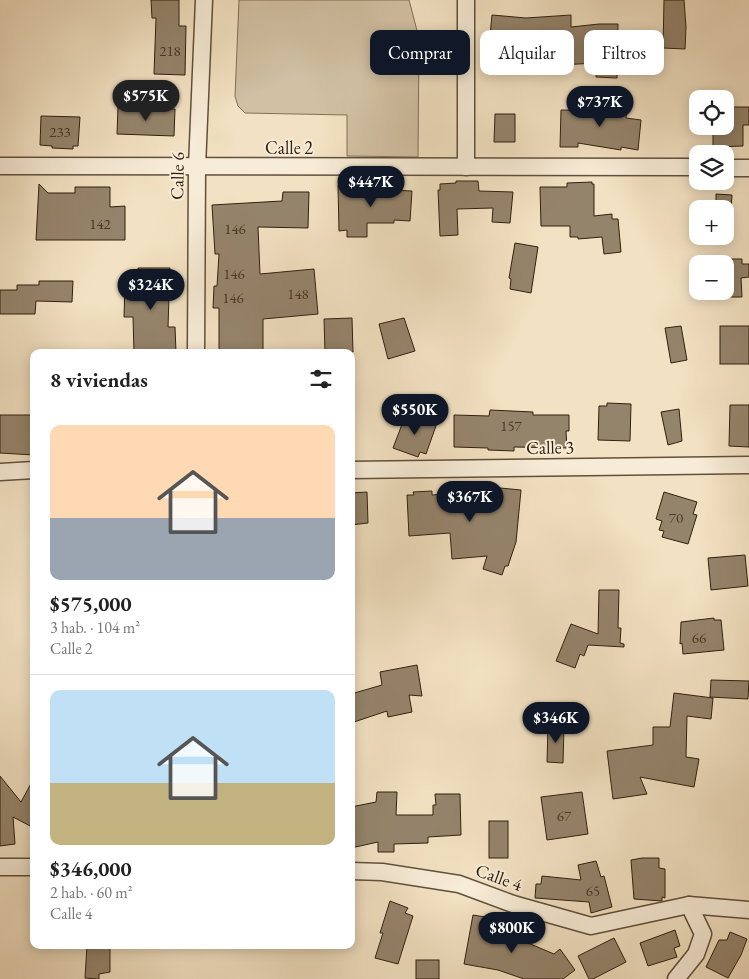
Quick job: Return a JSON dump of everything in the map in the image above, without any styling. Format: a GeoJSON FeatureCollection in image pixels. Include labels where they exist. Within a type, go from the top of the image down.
{"type":"FeatureCollection","features":[{"type":"Feature","properties":{"kind":"street","name":"Calle 6"},"geometry":{"type":"LineString","coordinates":[[196,349],[197,167],[204,0]]}},
{"type":"Feature","properties":{"kind":"street"},"geometry":{"type":"LineString","coordinates":[[466,0],[466,167]]}},
{"type":"Feature","properties":{"kind":"street","name":"Calle 2"},"geometry":{"type":"LineString","coordinates":[[0,166],[689,168]]}},
{"type":"Feature","properties":{"kind":"street"},"geometry":{"type":"LineString","coordinates":[[734,168],[749,168]]}},
{"type":"Feature","properties":{"kind":"street","name":"Calle 3"},"geometry":{"type":"LineString","coordinates":[[355,470],[749,465]]}},
{"type":"Feature","properties":{"kind":"street"},"geometry":{"type":"LineString","coordinates":[[0,472],[30,470]]}},
{"type":"Feature","properties":{"kind":"street"},"geometry":{"type":"LineString","coordinates":[[0,867],[30,867]]}},
{"type":"Feature","properties":{"kind":"street","name":"Calle 4"},"geometry":{"type":"LineString","coordinates":[[355,871],[382,872],[459,884],[513,904],[591,926],[689,905],[749,910]]}},
{"type":"Feature","properties":{"kind":"street"},"geometry":{"type":"LineString","coordinates":[[676,979],[696,954],[703,934],[689,905]]}},
{"type":"Feature","properties":{"kind":"shaded area"},"geometry":{"type":"Polygon","coordinates":[[[239,0],[409,0],[417,30],[370,30],[370,75],[419,75],[418,157],[347,156],[347,115],[245,113],[238,106],[235,96],[239,0]]]}},
{"type":"Feature","properties":{"kind":"building"},"geometry":{"type":"Polygon","coordinates":[[[151,0],[179,0],[179,26],[186,26],[185,75],[154,74],[156,18],[152,18],[151,0]]]}},
{"type":"Feature","properties":{"kind":"building"},"geometry":{"type":"Polygon","coordinates":[[[664,0],[684,0],[685,49],[664,48],[664,0]]]}},
{"type":"Feature","properties":{"kind":"building"},"geometry":{"type":"Polygon","coordinates":[[[492,15],[526,18],[571,15],[571,27],[618,24],[618,30],[584,30],[584,64],[574,64],[574,30],[490,30],[492,15]]]}},
{"type":"Feature","properties":{"kind":"building"},"geometry":{"type":"Polygon","coordinates":[[[596,75],[617,75],[617,78],[596,77],[596,75]]]}},
{"type":"Feature","properties":{"kind":"building"},"geometry":{"type":"Polygon","coordinates":[[[606,102],[628,105],[626,118],[641,120],[638,150],[621,147],[621,150],[578,143],[578,147],[560,147],[561,110],[604,111],[606,102]]]}},
{"type":"Feature","properties":{"kind":"building"},"geometry":{"type":"Polygon","coordinates":[[[118,107],[175,109],[174,136],[117,134],[118,107]]]}},
{"type":"Feature","properties":{"kind":"building"},"geometry":{"type":"Polygon","coordinates":[[[734,107],[749,107],[749,125],[743,125],[743,146],[713,145],[713,135],[734,135],[734,107]]]}},
{"type":"Feature","properties":{"kind":"building"},"geometry":{"type":"Polygon","coordinates":[[[495,114],[515,114],[515,142],[494,142],[495,114]]]}},
{"type":"Feature","properties":{"kind":"building"},"geometry":{"type":"Polygon","coordinates":[[[41,116],[80,117],[78,146],[73,146],[73,149],[52,148],[52,146],[40,145],[41,116]]]}},
{"type":"Feature","properties":{"kind":"building"},"geometry":{"type":"Polygon","coordinates":[[[456,181],[478,181],[479,191],[513,192],[510,223],[492,222],[493,208],[457,209],[458,235],[440,236],[438,190],[440,190],[440,184],[456,183],[456,181]]]}},
{"type":"Feature","properties":{"kind":"building"},"geometry":{"type":"Polygon","coordinates":[[[592,182],[594,184],[594,216],[612,214],[612,219],[618,219],[621,252],[604,254],[602,237],[578,239],[578,237],[570,237],[570,226],[541,226],[540,187],[567,187],[567,183],[592,182]]]}},
{"type":"Feature","properties":{"kind":"building"},"geometry":{"type":"Polygon","coordinates":[[[39,184],[48,193],[75,193],[75,187],[110,187],[110,207],[125,206],[125,240],[36,240],[39,184]]]}},
{"type":"Feature","properties":{"kind":"building"},"geometry":{"type":"Polygon","coordinates":[[[369,184],[369,189],[412,191],[410,221],[394,220],[394,223],[367,223],[367,237],[347,237],[347,230],[339,231],[338,185],[369,184]]]}},
{"type":"Feature","properties":{"kind":"building"},"geometry":{"type":"Polygon","coordinates":[[[283,192],[309,192],[308,228],[258,227],[260,274],[314,269],[318,314],[263,319],[263,349],[219,349],[219,308],[213,308],[214,286],[217,286],[219,254],[215,254],[212,205],[282,201],[283,192]]]}},
{"type":"Feature","properties":{"kind":"building"},"geometry":{"type":"Polygon","coordinates":[[[716,194],[732,195],[732,200],[716,200],[716,194]]]}},
{"type":"Feature","properties":{"kind":"building"},"geometry":{"type":"Polygon","coordinates":[[[515,243],[538,247],[531,293],[510,289],[511,279],[509,278],[515,243]]]}},
{"type":"Feature","properties":{"kind":"building"},"geometry":{"type":"Polygon","coordinates":[[[734,259],[742,259],[742,264],[749,264],[749,277],[741,278],[742,297],[734,297],[734,259]]]}},
{"type":"Feature","properties":{"kind":"building"},"geometry":{"type":"Polygon","coordinates":[[[138,268],[170,268],[168,327],[175,327],[176,349],[134,349],[133,317],[124,317],[125,283],[138,283],[138,268]]]}},
{"type":"Feature","properties":{"kind":"building"},"geometry":{"type":"Polygon","coordinates":[[[39,281],[73,281],[72,302],[36,301],[35,314],[0,314],[0,290],[17,290],[17,285],[39,285],[39,281]]]}},
{"type":"Feature","properties":{"kind":"building"},"geometry":{"type":"Polygon","coordinates":[[[352,318],[353,349],[325,349],[324,319],[352,318]]]}},
{"type":"Feature","properties":{"kind":"building"},"geometry":{"type":"Polygon","coordinates":[[[404,318],[415,351],[388,359],[379,324],[404,318]]]}},
{"type":"Feature","properties":{"kind":"building"},"geometry":{"type":"Polygon","coordinates":[[[681,326],[687,360],[671,363],[665,328],[681,326]]]}},
{"type":"Feature","properties":{"kind":"building"},"geometry":{"type":"Polygon","coordinates":[[[720,326],[749,326],[749,364],[720,364],[720,326]]]}},
{"type":"Feature","properties":{"kind":"building"},"geometry":{"type":"Polygon","coordinates":[[[607,403],[631,404],[630,441],[598,440],[599,406],[607,406],[607,403]]]}},
{"type":"Feature","properties":{"kind":"building"},"geometry":{"type":"Polygon","coordinates":[[[730,405],[749,405],[749,447],[729,446],[730,405]]]}},
{"type":"Feature","properties":{"kind":"building"},"geometry":{"type":"Polygon","coordinates":[[[679,409],[682,441],[668,445],[661,412],[679,409]]]}},
{"type":"Feature","properties":{"kind":"building"},"geometry":{"type":"Polygon","coordinates":[[[490,410],[533,412],[533,415],[569,415],[569,431],[566,431],[567,448],[514,447],[514,451],[454,447],[454,415],[489,416],[490,410]]]}},
{"type":"Feature","properties":{"kind":"building"},"geometry":{"type":"Polygon","coordinates":[[[416,414],[437,423],[426,454],[420,452],[418,457],[393,448],[404,419],[413,423],[416,414]]]}},
{"type":"Feature","properties":{"kind":"building"},"geometry":{"type":"Polygon","coordinates":[[[0,415],[30,415],[30,455],[0,453],[0,415]]]}},
{"type":"Feature","properties":{"kind":"building"},"geometry":{"type":"Polygon","coordinates":[[[500,488],[521,490],[516,542],[508,566],[505,566],[502,575],[483,569],[487,556],[452,559],[450,533],[409,536],[407,495],[414,495],[413,492],[432,491],[432,495],[499,490],[500,488]]]}},
{"type":"Feature","properties":{"kind":"building"},"geometry":{"type":"Polygon","coordinates":[[[367,492],[368,523],[355,525],[355,493],[367,492]]]}},
{"type":"Feature","properties":{"kind":"building"},"geometry":{"type":"Polygon","coordinates":[[[664,492],[697,502],[693,514],[697,515],[688,544],[662,537],[664,531],[659,530],[662,521],[656,519],[664,492]]]}},
{"type":"Feature","properties":{"kind":"building"},"geometry":{"type":"Polygon","coordinates":[[[745,555],[748,586],[711,590],[708,558],[745,555]]]}},
{"type":"Feature","properties":{"kind":"building"},"geometry":{"type":"Polygon","coordinates":[[[599,590],[619,590],[618,628],[621,628],[620,643],[624,644],[624,647],[588,645],[584,656],[580,654],[575,668],[556,661],[571,624],[598,634],[599,590]]]}},
{"type":"Feature","properties":{"kind":"building"},"geometry":{"type":"Polygon","coordinates":[[[714,618],[714,620],[721,620],[724,650],[683,654],[682,643],[680,644],[681,622],[714,618]]]}},
{"type":"Feature","properties":{"kind":"building"},"geometry":{"type":"Polygon","coordinates":[[[417,665],[422,696],[409,695],[412,712],[388,717],[387,711],[355,722],[355,693],[382,685],[380,672],[417,665]]]}},
{"type":"Feature","properties":{"kind":"building"},"geometry":{"type":"Polygon","coordinates":[[[711,680],[749,681],[748,699],[710,697],[711,680]]]}},
{"type":"Feature","properties":{"kind":"building"},"geometry":{"type":"Polygon","coordinates":[[[674,693],[713,698],[711,719],[687,716],[686,757],[699,759],[694,787],[640,777],[647,794],[613,799],[607,751],[653,745],[653,727],[670,727],[674,693]]]}},
{"type":"Feature","properties":{"kind":"building"},"geometry":{"type":"Polygon","coordinates":[[[548,726],[564,726],[563,763],[547,762],[548,726]]]}},
{"type":"Feature","properties":{"kind":"building"},"geometry":{"type":"Polygon","coordinates":[[[0,776],[21,802],[30,785],[30,826],[13,817],[15,844],[0,846],[0,776]]]}},
{"type":"Feature","properties":{"kind":"building"},"geometry":{"type":"Polygon","coordinates":[[[377,792],[397,792],[396,815],[433,815],[433,805],[436,805],[435,794],[460,794],[461,835],[428,837],[428,843],[394,844],[394,852],[378,852],[378,842],[355,847],[355,806],[376,802],[377,792]]]}},
{"type":"Feature","properties":{"kind":"building"},"geometry":{"type":"Polygon","coordinates":[[[582,792],[588,834],[547,840],[541,797],[582,792]]]}},
{"type":"Feature","properties":{"kind":"building"},"geometry":{"type":"Polygon","coordinates":[[[489,821],[508,821],[508,858],[489,858],[489,821]]]}},
{"type":"Feature","properties":{"kind":"building"},"geometry":{"type":"Polygon","coordinates":[[[659,858],[659,868],[665,869],[665,898],[662,897],[662,901],[634,899],[631,860],[659,858]]]}},
{"type":"Feature","properties":{"kind":"building"},"geometry":{"type":"Polygon","coordinates":[[[596,861],[601,877],[604,876],[612,907],[591,913],[589,902],[535,898],[536,884],[541,884],[542,876],[581,880],[578,865],[596,861]]]}},
{"type":"Feature","properties":{"kind":"building"},"geometry":{"type":"Polygon","coordinates":[[[390,901],[408,908],[405,913],[413,916],[398,964],[375,958],[383,933],[380,933],[390,901]]]}},
{"type":"Feature","properties":{"kind":"building"},"geometry":{"type":"Polygon","coordinates":[[[473,915],[497,919],[495,929],[554,954],[560,949],[575,970],[563,979],[524,979],[498,970],[464,964],[473,915]]]}},
{"type":"Feature","properties":{"kind":"building"},"geometry":{"type":"Polygon","coordinates":[[[675,930],[680,946],[674,948],[677,957],[648,966],[640,943],[675,930]]]}},
{"type":"Feature","properties":{"kind":"building"},"geometry":{"type":"Polygon","coordinates":[[[730,932],[747,939],[741,955],[728,978],[706,967],[719,940],[727,940],[730,932]]]}},
{"type":"Feature","properties":{"kind":"building"},"geometry":{"type":"Polygon","coordinates":[[[614,938],[626,962],[593,979],[589,979],[578,956],[614,938]]]}},
{"type":"Feature","properties":{"kind":"building"},"geometry":{"type":"Polygon","coordinates":[[[87,949],[110,949],[110,972],[99,974],[99,979],[85,978],[87,949]]]}},
{"type":"Feature","properties":{"kind":"building"},"geometry":{"type":"Polygon","coordinates":[[[416,960],[439,960],[439,979],[416,979],[416,960]]]}}]}
